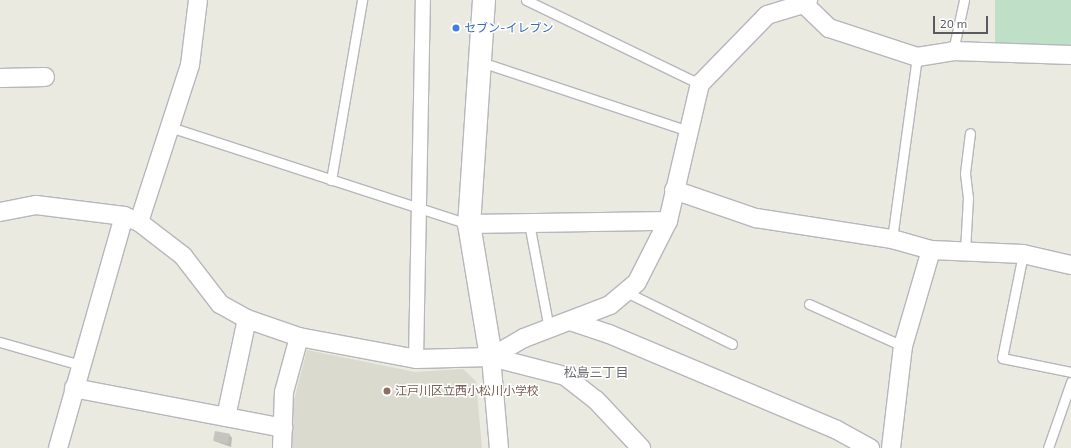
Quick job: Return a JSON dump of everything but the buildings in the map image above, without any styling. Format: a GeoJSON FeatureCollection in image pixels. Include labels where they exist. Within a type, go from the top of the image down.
{"type":"FeatureCollection","features":[{"type":"Feature","properties":{"kind":"street"},"geometry":{"type":"LineString","coordinates":[[58,448],[80,365],[132,219],[170,127],[190,65],[198,0]]}},
{"type":"Feature","properties":{"kind":"street"},"geometry":{"type":"LineString","coordinates":[[416,358],[424,0]]}},
{"type":"Feature","properties":{"kind":"street"},"geometry":{"type":"LineString","coordinates":[[484,0],[469,224],[491,357],[499,448]]}},
{"type":"Feature","properties":{"kind":"street"},"geometry":{"type":"LineString","coordinates":[[491,357],[524,338],[610,306],[637,282],[668,221],[674,190],[700,84],[766,15],[806,2],[829,28],[917,57],[953,51],[1071,55]]}},
{"type":"Feature","properties":{"kind":"street"},"geometry":{"type":"LineString","coordinates":[[0,78],[45,76]]}},
{"type":"Feature","properties":{"kind":"street"},"geometry":{"type":"LineString","coordinates":[[674,190],[756,218],[892,239],[932,250],[1023,254],[1071,265]]}},
{"type":"Feature","properties":{"kind":"street"},"geometry":{"type":"LineString","coordinates":[[0,212],[36,204],[132,219],[183,256],[220,304],[247,319],[299,337],[416,358],[491,357],[565,376],[596,400],[641,448]]}},
{"type":"Feature","properties":{"kind":"street"},"geometry":{"type":"LineString","coordinates":[[469,224],[668,221]]}},
{"type":"Feature","properties":{"kind":"street"},"geometry":{"type":"LineString","coordinates":[[891,448],[903,346],[932,250]]}},
{"type":"Feature","properties":{"kind":"street"},"geometry":{"type":"LineString","coordinates":[[226,417],[247,319]]}},
{"type":"Feature","properties":{"kind":"street"},"geometry":{"type":"LineString","coordinates":[[570,321],[609,334],[837,430],[870,448]]}},
{"type":"Feature","properties":{"kind":"street"},"geometry":{"type":"LineString","coordinates":[[282,448],[284,392],[299,337]]}},
{"type":"Feature","properties":{"kind":"street"},"geometry":{"type":"LineString","coordinates":[[74,388],[283,428]]}},
{"type":"Feature","properties":{"kind":"lane"},"geometry":{"type":"LineString","coordinates":[[330,180],[362,0]]}},
{"type":"Feature","properties":{"kind":"lane"},"geometry":{"type":"LineString","coordinates":[[526,0],[700,84]]}},
{"type":"Feature","properties":{"kind":"lane"},"geometry":{"type":"LineString","coordinates":[[953,51],[964,0]]}},
{"type":"Feature","properties":{"kind":"lane"},"geometry":{"type":"LineString","coordinates":[[892,239],[917,57]]}},
{"type":"Feature","properties":{"kind":"lane"},"geometry":{"type":"LineString","coordinates":[[480,62],[688,131]]}},
{"type":"Feature","properties":{"kind":"lane"},"geometry":{"type":"LineString","coordinates":[[170,127],[469,224]]}},
{"type":"Feature","properties":{"kind":"lane"},"geometry":{"type":"LineString","coordinates":[[965,251],[968,198],[965,173],[970,133]]}},
{"type":"Feature","properties":{"kind":"lane"},"geometry":{"type":"LineString","coordinates":[[529,223],[549,329]]}},
{"type":"Feature","properties":{"kind":"lane"},"geometry":{"type":"LineString","coordinates":[[1023,254],[1002,358],[1071,372]]}},
{"type":"Feature","properties":{"kind":"lane"},"geometry":{"type":"LineString","coordinates":[[626,292],[732,344]]}},
{"type":"Feature","properties":{"kind":"lane"},"geometry":{"type":"LineString","coordinates":[[809,304],[903,346]]}},
{"type":"Feature","properties":{"kind":"lane"},"geometry":{"type":"LineString","coordinates":[[0,342],[80,365]]}},
{"type":"Feature","properties":{"kind":"lane"},"geometry":{"type":"LineString","coordinates":[[1048,448],[1071,382]]}},
{"type":"Feature","properties":{"kind":"shaded area","name":"江戸川区立西小松川小学校"},"geometry":{"type":"Polygon","coordinates":[[[307,350],[415,372],[463,369],[476,381],[482,448],[292,448],[294,400],[307,350]]]}},
{"type":"Feature","properties":{"kind":"green space"},"geometry":{"type":"Polygon","coordinates":[[[995,0],[1071,0],[1071,46],[995,46],[995,0]]]}},
{"type":"Feature","properties":{"kind":"place","name":"セブン-イレブン"},"geometry":{"type":"Point","coordinates":[456,28]}},
{"type":"Feature","properties":{"kind":"place","name":"江戸川区立西小松川小学校"},"geometry":{"type":"Point","coordinates":[387,391]}},
{"type":"Feature","properties":{"kind":"district","name":"松島三丁目"},"geometry":{"type":"Point","coordinates":[596,372]}}]}
